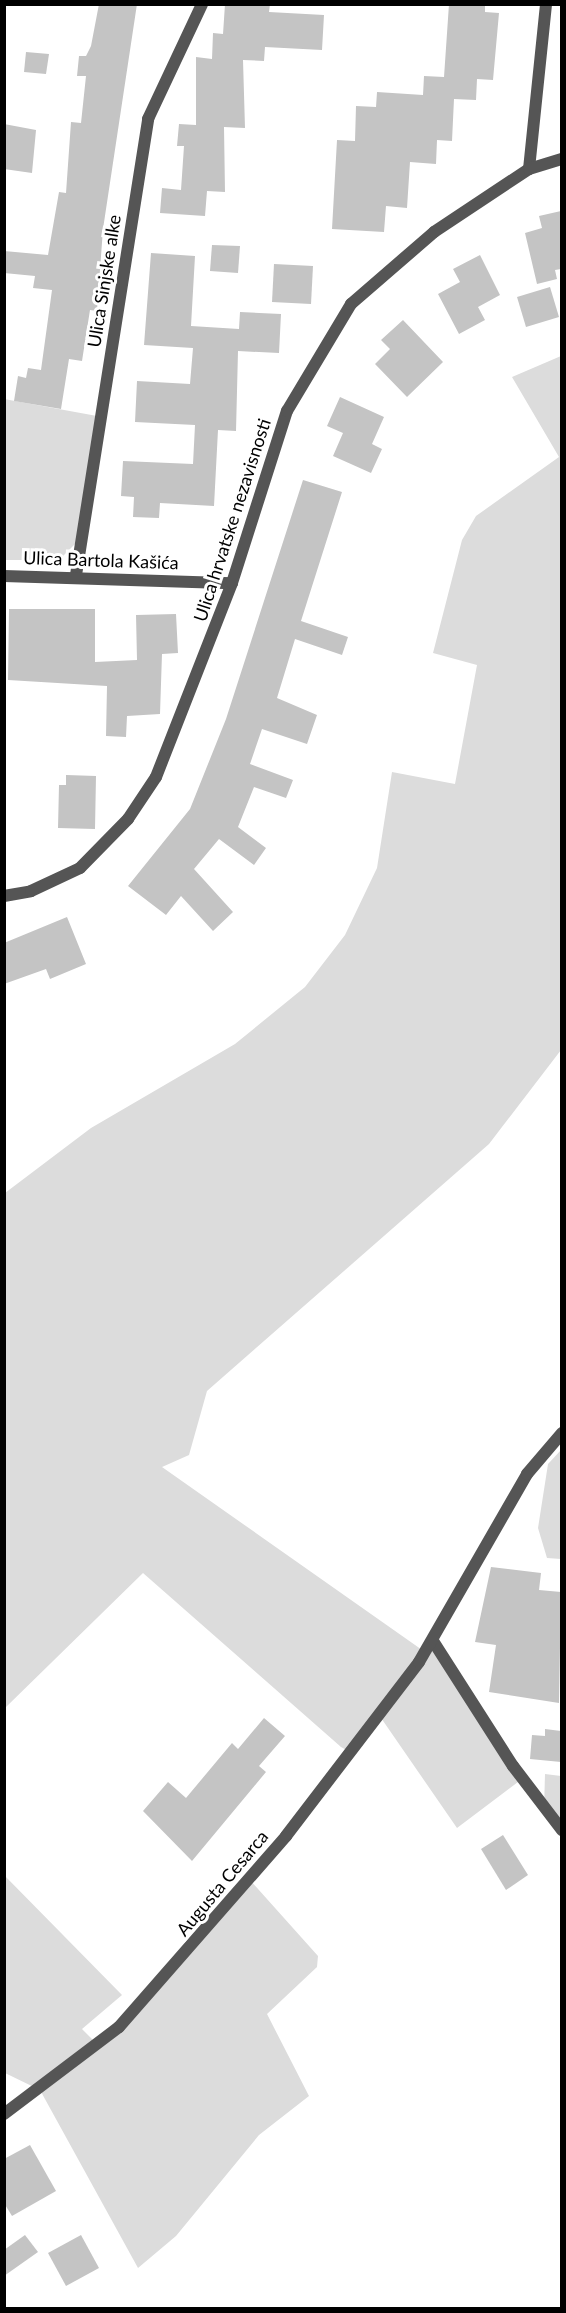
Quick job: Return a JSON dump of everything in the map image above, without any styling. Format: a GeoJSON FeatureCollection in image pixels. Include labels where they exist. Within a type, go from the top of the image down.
{"type":"FeatureCollection","features":[{"type":"Feature","properties":{"kind":"street","name":"Ulica Sinjske alke"},"geometry":{"type":"LineString","coordinates":[[76,575],[148,119],[202,4]]}},
{"type":"Feature","properties":{"kind":"street"},"geometry":{"type":"LineString","coordinates":[[529,169],[546,4]]}},
{"type":"Feature","properties":{"kind":"street","name":"Ulica hrvatske nezavisnosti"},"geometry":{"type":"LineString","coordinates":[[4,896],[81,868],[128,819],[156,777],[232,583],[287,411],[351,304],[434,232],[529,169],[561,159]]}},
{"type":"Feature","properties":{"kind":"street","name":"Ulica Bartola Kašića"},"geometry":{"type":"LineString","coordinates":[[4,576],[76,575],[232,583]]}},
{"type":"Feature","properties":{"kind":"street","name":"Augusta Cesarca"},"geometry":{"type":"LineString","coordinates":[[4,2115],[93,2050],[200,1940],[433,1641],[526,1474],[561,1433]]}},
{"type":"Feature","properties":{"kind":"street"},"geometry":{"type":"LineString","coordinates":[[433,1641],[513,1766],[561,1830]]}},
{"type":"Feature","properties":{"kind":"shaded area"},"geometry":{"type":"Polygon","coordinates":[[[561,356],[561,1050],[489,1144],[207,1391],[189,1455],[162,1467],[425,1652],[433,1641],[522,1779],[457,1828],[379,1715],[350,1752],[341,1747],[143,1573],[5,1708],[5,1193],[91,1128],[235,1044],[305,987],[345,935],[377,868],[392,772],[455,784],[477,665],[433,653],[462,540],[476,516],[559,457],[512,377],[561,356]]]}},
{"type":"Feature","properties":{"kind":"shaded area"},"geometry":{"type":"Polygon","coordinates":[[[4,399],[97,416],[76,543],[59,560],[5,560],[4,399]]]}},
{"type":"Feature","properties":{"kind":"shaded area"},"geometry":{"type":"Polygon","coordinates":[[[561,1450],[561,1559],[547,1558],[538,1528],[548,1464],[561,1450]]]}},
{"type":"Feature","properties":{"kind":"shaded area"},"geometry":{"type":"Polygon","coordinates":[[[545,1774],[561,1776],[561,1829],[544,1810],[545,1774]]]}},
{"type":"Feature","properties":{"kind":"shaded area"},"geometry":{"type":"Polygon","coordinates":[[[4,1875],[122,1995],[82,2029],[98,2045],[249,1879],[318,1956],[317,1967],[267,2014],[309,2096],[259,2135],[176,2236],[138,2268],[40,2090],[5,2073],[4,1875]]]}},
{"type":"Feature","properties":{"kind":"building"},"geometry":{"type":"Polygon","coordinates":[[[99,4],[137,4],[103,229],[97,311],[90,310],[82,361],[69,359],[61,409],[14,401],[18,376],[26,378],[28,368],[41,370],[52,290],[33,288],[35,276],[4,273],[4,251],[48,255],[59,192],[66,193],[71,122],[81,123],[86,76],[77,76],[79,56],[86,56],[91,46],[99,4]]]}},
{"type":"Feature","properties":{"kind":"building"},"geometry":{"type":"Polygon","coordinates":[[[225,4],[270,4],[269,12],[324,15],[322,50],[265,47],[264,61],[243,60],[245,128],[224,127],[225,192],[207,191],[205,216],[160,213],[162,188],[181,190],[184,146],[177,146],[179,124],[196,125],[196,57],[212,59],[213,33],[223,34],[225,4]]]}},
{"type":"Feature","properties":{"kind":"building"},"geometry":{"type":"Polygon","coordinates":[[[449,4],[485,4],[485,12],[499,13],[493,80],[477,79],[476,100],[454,99],[452,141],[437,140],[436,164],[410,162],[407,208],[386,206],[384,232],[332,229],[337,140],[355,141],[356,106],[376,107],[377,92],[423,95],[424,76],[444,77],[449,4]]]}},
{"type":"Feature","properties":{"kind":"building"},"geometry":{"type":"Polygon","coordinates":[[[26,52],[49,54],[46,74],[24,72],[26,52]]]}},
{"type":"Feature","properties":{"kind":"building"},"geometry":{"type":"Polygon","coordinates":[[[4,124],[36,130],[32,173],[4,169],[4,124]]]}},
{"type":"Feature","properties":{"kind":"building"},"geometry":{"type":"Polygon","coordinates":[[[561,211],[561,269],[555,270],[557,279],[537,284],[525,233],[542,228],[539,216],[561,211]]]}},
{"type":"Feature","properties":{"kind":"building"},"geometry":{"type":"Polygon","coordinates":[[[212,245],[240,246],[238,273],[210,271],[212,245]]]}},
{"type":"Feature","properties":{"kind":"building"},"geometry":{"type":"Polygon","coordinates":[[[151,253],[195,256],[191,326],[239,329],[240,312],[281,314],[279,353],[238,351],[236,431],[218,430],[214,506],[160,503],[159,518],[133,517],[134,497],[121,496],[123,461],[193,464],[195,425],[135,422],[137,381],[190,384],[193,348],[144,345],[151,253]]]}},
{"type":"Feature","properties":{"kind":"building"},"geometry":{"type":"Polygon","coordinates":[[[480,255],[500,295],[478,307],[485,320],[459,334],[438,294],[460,282],[453,269],[480,255]]]}},
{"type":"Feature","properties":{"kind":"building"},"geometry":{"type":"Polygon","coordinates":[[[274,264],[313,266],[311,304],[272,302],[274,264]]]}},
{"type":"Feature","properties":{"kind":"building"},"geometry":{"type":"Polygon","coordinates":[[[550,287],[559,317],[526,327],[517,297],[550,287]]]}},
{"type":"Feature","properties":{"kind":"building"},"geometry":{"type":"Polygon","coordinates":[[[403,320],[443,362],[407,397],[375,364],[390,349],[381,340],[403,320]]]}},
{"type":"Feature","properties":{"kind":"building"},"geometry":{"type":"Polygon","coordinates":[[[340,397],[384,417],[372,444],[382,449],[371,473],[333,456],[343,433],[327,426],[340,397]]]}},
{"type":"Feature","properties":{"kind":"building"},"geometry":{"type":"Polygon","coordinates":[[[303,480],[342,492],[301,621],[348,637],[342,655],[295,639],[277,698],[317,715],[307,744],[262,729],[250,764],[293,780],[286,798],[254,787],[238,827],[266,848],[254,865],[219,839],[194,869],[233,912],[213,931],[181,896],[166,915],[128,886],[190,809],[226,719],[303,480]]]}},
{"type":"Feature","properties":{"kind":"building"},"geometry":{"type":"Polygon","coordinates":[[[9,609],[95,609],[95,662],[137,660],[136,615],[176,614],[178,653],[162,654],[160,714],[127,716],[126,737],[106,736],[107,686],[8,680],[9,609]]]}},
{"type":"Feature","properties":{"kind":"building"},"geometry":{"type":"Polygon","coordinates":[[[66,775],[96,776],[95,829],[58,828],[59,785],[66,785],[66,775]]]}},
{"type":"Feature","properties":{"kind":"building"},"geometry":{"type":"Polygon","coordinates":[[[67,917],[86,964],[50,979],[46,969],[4,984],[4,943],[67,917]]]}},
{"type":"Feature","properties":{"kind":"building"},"geometry":{"type":"Polygon","coordinates":[[[491,1567],[541,1573],[539,1590],[561,1592],[559,1703],[489,1692],[496,1645],[475,1642],[491,1567]]]}},
{"type":"Feature","properties":{"kind":"building"},"geometry":{"type":"Polygon","coordinates":[[[264,1718],[285,1736],[259,1766],[266,1772],[192,1861],[143,1811],[168,1782],[186,1798],[232,1743],[238,1749],[264,1718]]]}},
{"type":"Feature","properties":{"kind":"building"},"geometry":{"type":"Polygon","coordinates":[[[545,1729],[561,1731],[561,1762],[530,1759],[532,1735],[545,1736],[545,1729]]]}},
{"type":"Feature","properties":{"kind":"building"},"geometry":{"type":"Polygon","coordinates":[[[503,1835],[528,1875],[506,1890],[481,1849],[503,1835]]]}},
{"type":"Feature","properties":{"kind":"building"},"geometry":{"type":"Polygon","coordinates":[[[30,2145],[56,2191],[12,2216],[4,2203],[4,2159],[30,2145]]]}},
{"type":"Feature","properties":{"kind":"building"},"geometry":{"type":"Polygon","coordinates":[[[25,2235],[38,2252],[4,2276],[4,2250],[25,2235]]]}},
{"type":"Feature","properties":{"kind":"building"},"geometry":{"type":"Polygon","coordinates":[[[81,2235],[99,2268],[66,2286],[48,2253],[81,2235]]]}}]}
